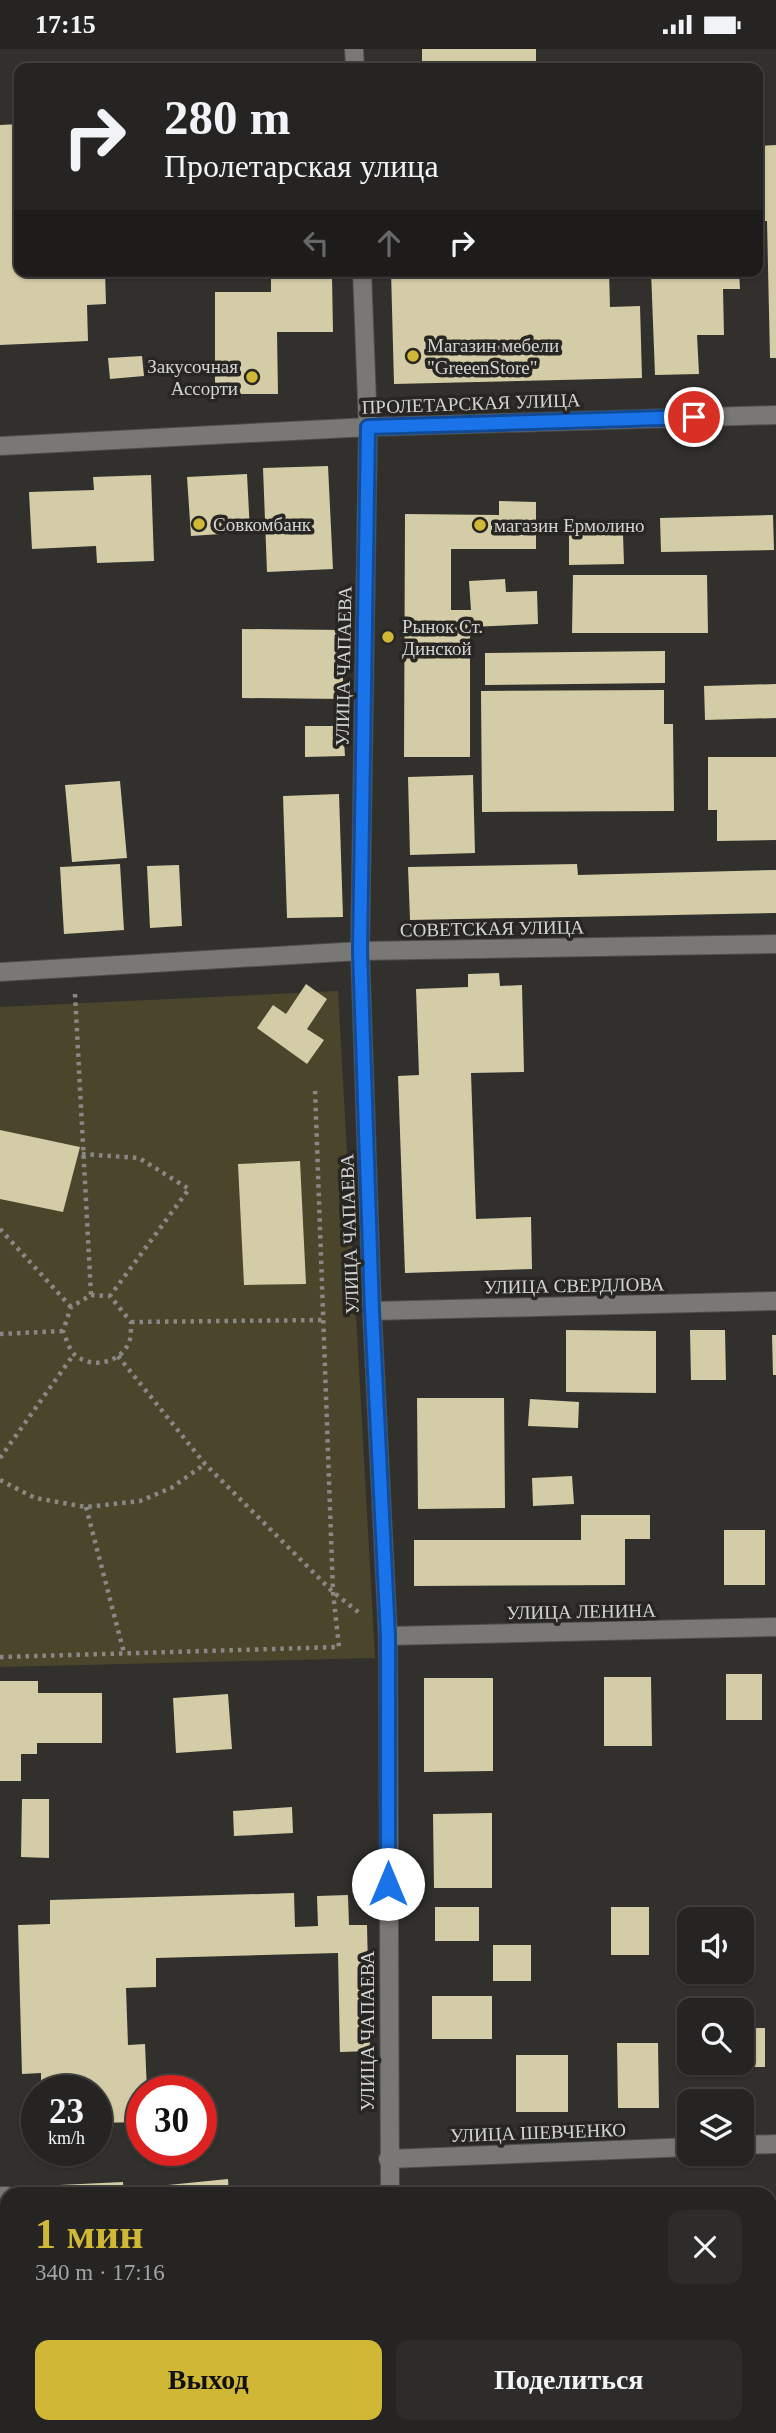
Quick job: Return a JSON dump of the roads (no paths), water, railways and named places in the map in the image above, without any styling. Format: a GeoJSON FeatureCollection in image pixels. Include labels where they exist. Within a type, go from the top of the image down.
{"type":"FeatureCollection","features":[{"type":"Feature","properties":{"kind":"street","name":"УЛИЦА ЧАПАЕВА"},"geometry":{"type":"LineString","coordinates":[[362,277],[368,427],[360,951],[372,1311],[388,1636],[390,2187]]}},
{"type":"Feature","properties":{"kind":"street","name":"ПРОЛЕТАРСКАЯ УЛИЦА"},"geometry":{"type":"LineString","coordinates":[[0,446],[368,427],[776,415]]}},
{"type":"Feature","properties":{"kind":"street","name":"СОВЕТСКАЯ УЛИЦА"},"geometry":{"type":"LineString","coordinates":[[0,972],[360,951],[776,944]]}},
{"type":"Feature","properties":{"kind":"street","name":"УЛИЦА СВЕРДЛОВА"},"geometry":{"type":"LineString","coordinates":[[372,1311],[776,1301]]}},
{"type":"Feature","properties":{"kind":"street","name":"УЛИЦА ЛЕНИНА"},"geometry":{"type":"LineString","coordinates":[[388,1636],[776,1627]]}},
{"type":"Feature","properties":{"kind":"street"},"geometry":{"type":"LineString","coordinates":[[754,2145],[776,2144]]}},
{"type":"Feature","properties":{"kind":"street","name":"УЛИЦА ШЕВЧЕНКО"},"geometry":{"type":"LineString","coordinates":[[388,2159],[677,2148]]}},
{"type":"Feature","properties":{"kind":"place","name":"Магазин мебели \"GreeenStore\""},"geometry":{"type":"Point","coordinates":[413,356]}},
{"type":"Feature","properties":{"kind":"place","name":"Закусочная Ассорти"},"geometry":{"type":"Point","coordinates":[252,377]}},
{"type":"Feature","properties":{"kind":"place","name":"Совкомбанк"},"geometry":{"type":"Point","coordinates":[199,524]}},
{"type":"Feature","properties":{"kind":"place","name":"магазин Ермолино"},"geometry":{"type":"Point","coordinates":[480,525]}},
{"type":"Feature","properties":{"kind":"place","name":"Рынок Ст. Динской"},"geometry":{"type":"Point","coordinates":[388,637]}}]}
